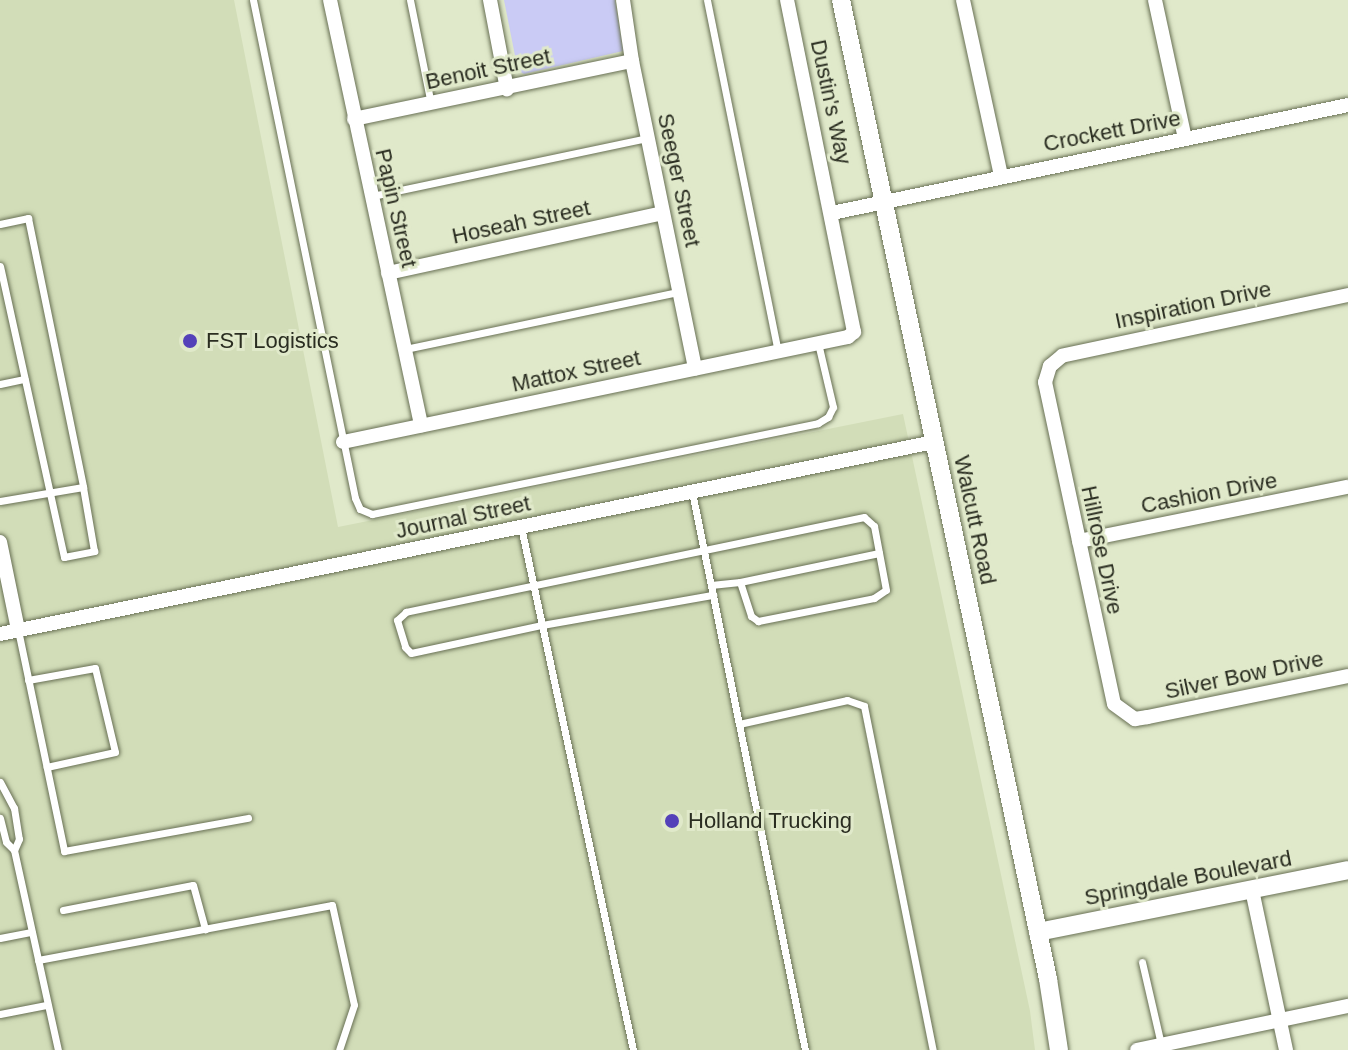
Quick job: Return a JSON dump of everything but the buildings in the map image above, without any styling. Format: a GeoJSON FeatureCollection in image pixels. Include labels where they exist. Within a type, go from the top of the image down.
{"type":"FeatureCollection","features":[{"type":"Feature","properties":{"kind":"street","name":"Papin Street"},"geometry":{"type":"LineString","coordinates":[[330,0],[421,425]]}},
{"type":"Feature","properties":{"kind":"street"},"geometry":{"type":"LineString","coordinates":[[490,0],[507,89]]}},
{"type":"Feature","properties":{"kind":"street","name":"Seeger Street"},"geometry":{"type":"LineString","coordinates":[[623,0],[632,61],[695,369]]}},
{"type":"Feature","properties":{"kind":"street","name":"Dustin's Way"},"geometry":{"type":"LineString","coordinates":[[787,0],[855,329],[848,337],[818,343]]}},
{"type":"Feature","properties":{"kind":"street","name":"Walcutt Road"},"geometry":{"type":"LineString","coordinates":[[841,0],[1038,932],[1059,1050]]}},
{"type":"Feature","properties":{"kind":"street"},"geometry":{"type":"LineString","coordinates":[[963,0],[1001,176]]}},
{"type":"Feature","properties":{"kind":"street"},"geometry":{"type":"LineString","coordinates":[[1155,0],[1185,139]]}},
{"type":"Feature","properties":{"kind":"street","name":"Benoit Street"},"geometry":{"type":"LineString","coordinates":[[354,119],[632,61]]}},
{"type":"Feature","properties":{"kind":"street","name":"Crockett Drive"},"geometry":{"type":"LineString","coordinates":[[884,202],[1348,105]]}},
{"type":"Feature","properties":{"kind":"street"},"geometry":{"type":"LineString","coordinates":[[832,213],[884,202]]}},
{"type":"Feature","properties":{"kind":"street","name":"Hoseah Street"},"geometry":{"type":"LineString","coordinates":[[388,273],[663,213]]}},
{"type":"Feature","properties":{"kind":"street","name":"Inspiration Drive"},"geometry":{"type":"LineString","coordinates":[[1050,366],[1062,356],[1084,350],[1348,295]]}},
{"type":"Feature","properties":{"kind":"street","name":"Mattox Street"},"geometry":{"type":"LineString","coordinates":[[343,442],[818,343]]}},
{"type":"Feature","properties":{"kind":"street","name":"Hillrose Drive"},"geometry":{"type":"LineString","coordinates":[[1050,366],[1045,382],[1114,704],[1135,719],[1148,717]]}},
{"type":"Feature","properties":{"kind":"street","name":"Journal Street"},"geometry":{"type":"LineString","coordinates":[[0,634],[934,442]]}},
{"type":"Feature","properties":{"kind":"street","name":"Cashion Drive"},"geometry":{"type":"LineString","coordinates":[[1079,541],[1348,487]]}},
{"type":"Feature","properties":{"kind":"street"},"geometry":{"type":"LineString","coordinates":[[0,542],[18,630]]}},
{"type":"Feature","properties":{"kind":"street","name":"Silver Bow Drive"},"geometry":{"type":"LineString","coordinates":[[1148,717],[1348,676]]}},
{"type":"Feature","properties":{"kind":"street","name":"Springdale Boulevard"},"geometry":{"type":"LineString","coordinates":[[1038,932],[1348,870]]}},
{"type":"Feature","properties":{"kind":"street"},"geometry":{"type":"LineString","coordinates":[[1252,890],[1286,1050]]}},
{"type":"Feature","properties":{"kind":"street"},"geometry":{"type":"LineString","coordinates":[[1137,1050],[1348,1006]]}},
{"type":"Feature","properties":{"kind":"lane"},"geometry":{"type":"LineString","coordinates":[[253,0],[343,442],[360,509],[372,514],[803,426],[828,417],[833,407],[818,343]]}},
{"type":"Feature","properties":{"kind":"lane"},"geometry":{"type":"LineString","coordinates":[[410,0],[431,104]]}},
{"type":"Feature","properties":{"kind":"lane"},"geometry":{"type":"LineString","coordinates":[[707,0],[779,352]]}},
{"type":"Feature","properties":{"kind":"lane"},"geometry":{"type":"LineString","coordinates":[[371,196],[648,138]]}},
{"type":"Feature","properties":{"kind":"lane"},"geometry":{"type":"LineString","coordinates":[[0,224],[28,218],[94,551],[64,557],[0,266]]}},
{"type":"Feature","properties":{"kind":"lane"},"geometry":{"type":"LineString","coordinates":[[405,349],[679,292]]}},
{"type":"Feature","properties":{"kind":"lane"},"geometry":{"type":"LineString","coordinates":[[0,384],[24,379]]}},
{"type":"Feature","properties":{"kind":"lane"},"geometry":{"type":"LineString","coordinates":[[0,501],[83,487]]}},
{"type":"Feature","properties":{"kind":"lane"},"geometry":{"type":"LineString","coordinates":[[692,492],[805,1050]]}},
{"type":"Feature","properties":{"kind":"lane"},"geometry":{"type":"LineString","coordinates":[[713,595],[542,625],[411,653],[405,647],[397,620],[406,612],[864,517],[874,526],[886,590],[883,595],[859,601],[758,621],[751,616],[740,582]]}},
{"type":"Feature","properties":{"kind":"lane"},"geometry":{"type":"LineString","coordinates":[[521,527],[633,1050]]}},
{"type":"Feature","properties":{"kind":"lane"},"geometry":{"type":"LineString","coordinates":[[711,585],[740,582],[879,553]]}},
{"type":"Feature","properties":{"kind":"lane"},"geometry":{"type":"LineString","coordinates":[[18,630],[64,851],[248,818]]}},
{"type":"Feature","properties":{"kind":"lane"},"geometry":{"type":"LineString","coordinates":[[28,680],[95,668],[115,752],[47,767]]}},
{"type":"Feature","properties":{"kind":"lane"},"geometry":{"type":"LineString","coordinates":[[739,724],[847,700],[864,706],[933,1050]]}},
{"type":"Feature","properties":{"kind":"lane"},"geometry":{"type":"LineString","coordinates":[[0,802],[1,786]]}},
{"type":"Feature","properties":{"kind":"lane"},"geometry":{"type":"LineString","coordinates":[[1,786],[14,808],[19,839],[14,850]]}},
{"type":"Feature","properties":{"kind":"lane"},"geometry":{"type":"LineString","coordinates":[[0,818],[6,842],[14,850],[58,1050]]}},
{"type":"Feature","properties":{"kind":"lane"},"geometry":{"type":"LineString","coordinates":[[63,910],[193,885],[205,929]]}},
{"type":"Feature","properties":{"kind":"lane"},"geometry":{"type":"LineString","coordinates":[[38,960],[332,905],[354,1005],[339,1050]]}},
{"type":"Feature","properties":{"kind":"lane"},"geometry":{"type":"LineString","coordinates":[[0,938],[31,932]]}},
{"type":"Feature","properties":{"kind":"lane"},"geometry":{"type":"LineString","coordinates":[[1142,962],[1162,1047]]}},
{"type":"Feature","properties":{"kind":"lane"},"geometry":{"type":"LineString","coordinates":[[0,1014],[46,1005]]}},
{"type":"Feature","properties":{"kind":"shaded area"},"geometry":{"type":"Polygon","coordinates":[[[0,0],[234,0],[338,527],[903,414],[1030,1011],[1035,1050],[0,1050],[0,0]]]}},
{"type":"Feature","properties":{"kind":"shaded area"},"geometry":{"type":"Polygon","coordinates":[[[504,0],[615,0],[623,51],[524,74],[518,71],[504,0]]]}},
{"type":"Feature","properties":{"kind":"place","name":"FST Logistics"},"geometry":{"type":"Point","coordinates":[190,341]}},
{"type":"Feature","properties":{"kind":"place","name":"Holland Trucking"},"geometry":{"type":"Point","coordinates":[672,821]}}]}
